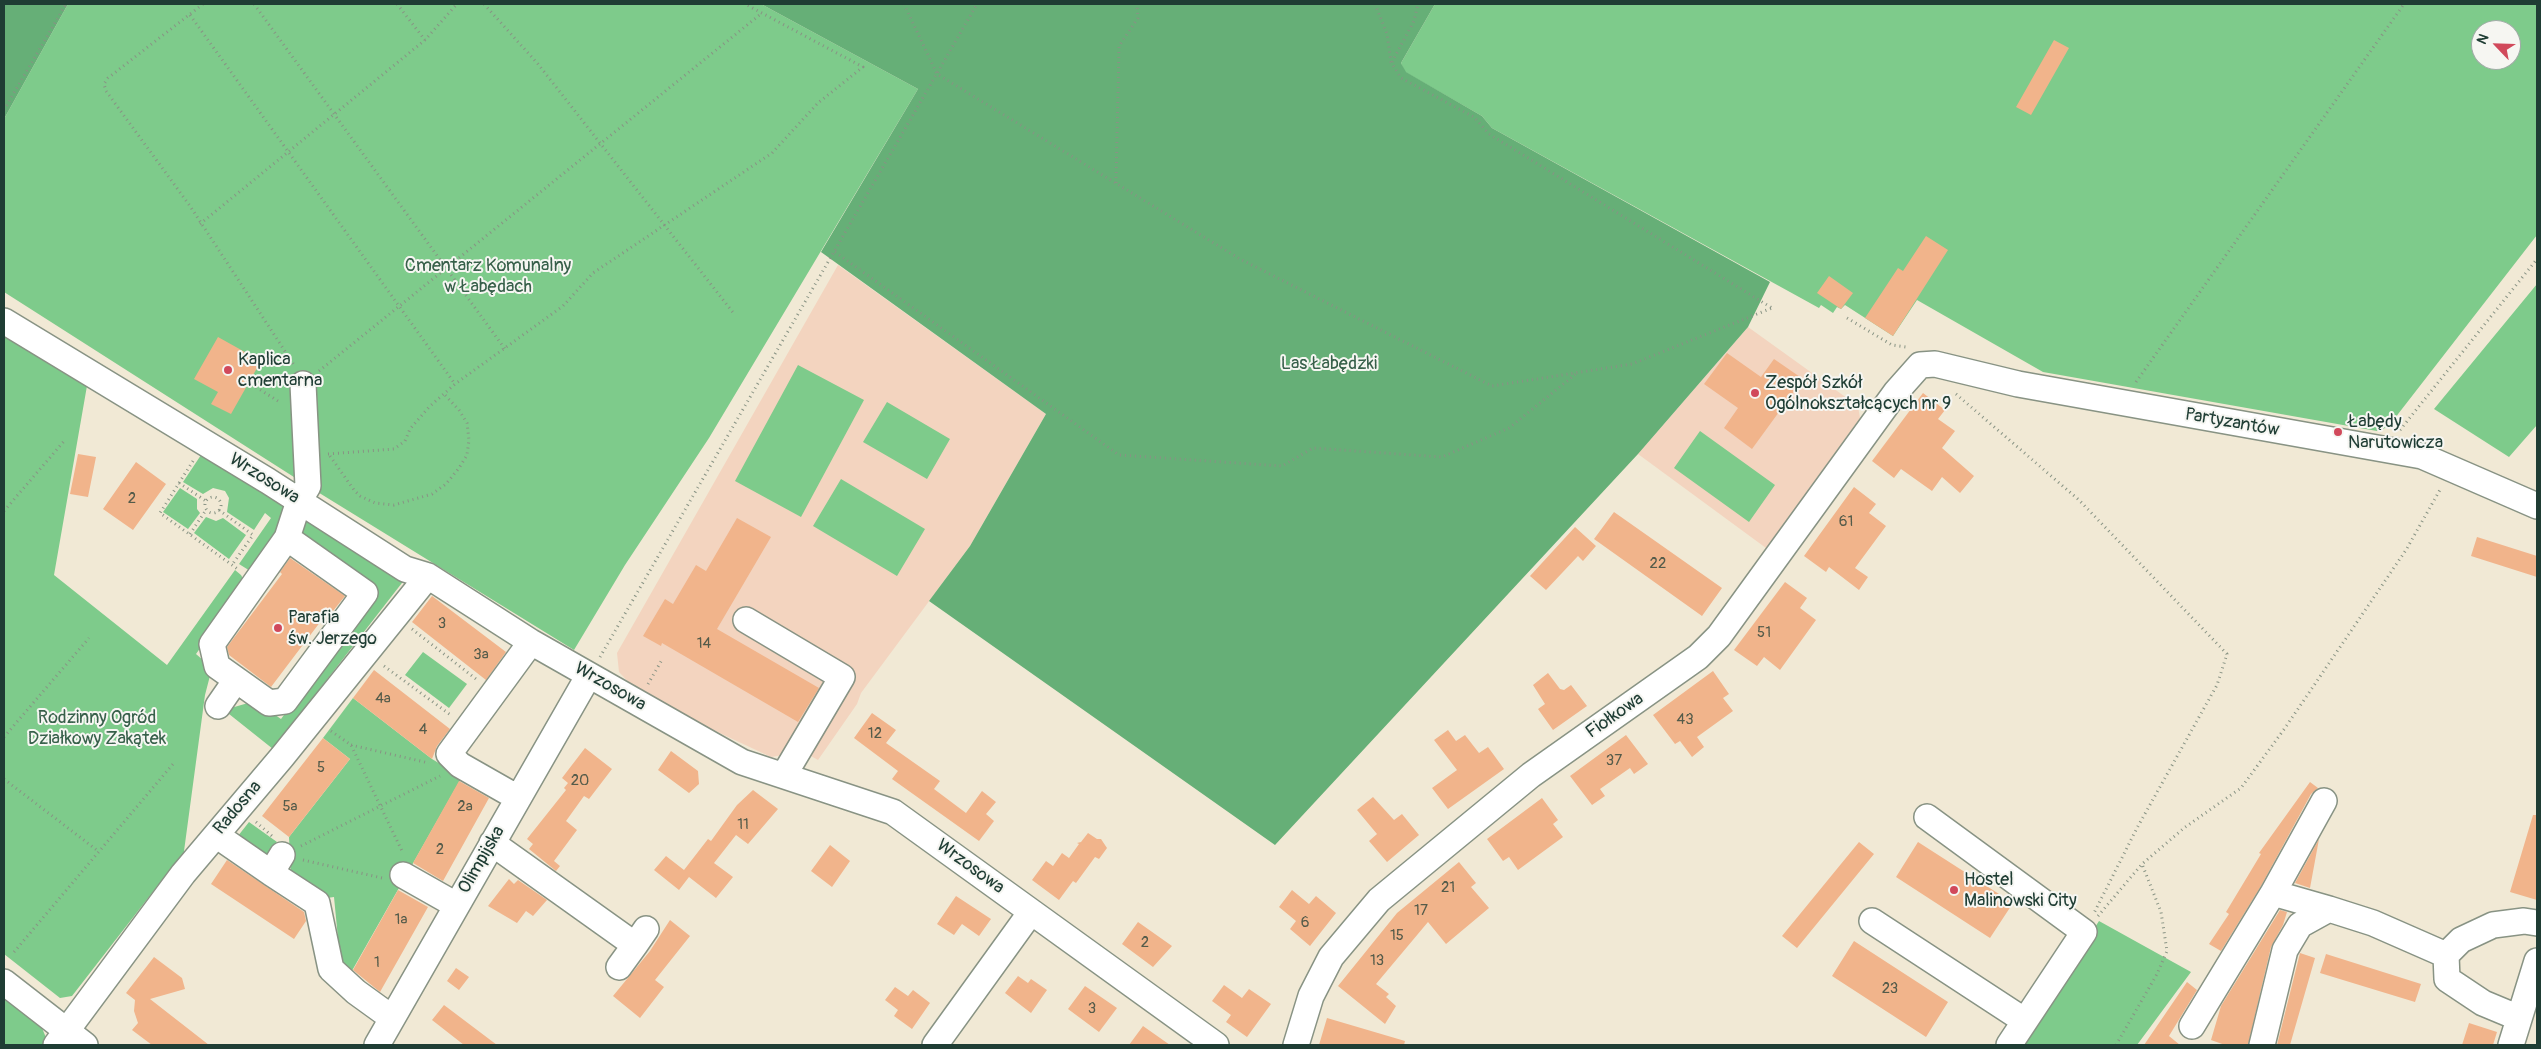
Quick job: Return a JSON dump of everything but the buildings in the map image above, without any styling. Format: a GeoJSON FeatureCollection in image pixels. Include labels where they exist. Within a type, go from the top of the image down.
{"type":"FeatureCollection","features":[{"type":"Feature","properties":{"kind":"street","name":"Wrzosowa"},"geometry":{"type":"LineString","coordinates":[[4,321],[205,443],[304,493],[399,566],[428,576],[531,642],[742,762],[893,812],[1216,1045]]}},
{"type":"Feature","properties":{"kind":"street","name":"Partyzantów"},"geometry":{"type":"LineString","coordinates":[[1920,365],[1935,364],[2018,384],[2422,456],[2454,468],[2537,506]]}},
{"type":"Feature","properties":{"kind":"street","name":"Fiołkowa"},"geometry":{"type":"LineString","coordinates":[[1296,1045],[1311,996],[1331,957],[1379,900],[1531,775],[1698,657],[1719,636],[1896,392],[1920,365]]}},
{"type":"Feature","properties":{"kind":"street"},"geometry":{"type":"LineString","coordinates":[[287,538],[365,593],[285,701],[268,703],[217,666],[212,644],[287,538],[304,493],[306,437],[303,384]]}},
{"type":"Feature","properties":{"kind":"street","name":"Radosna"},"geometry":{"type":"LineString","coordinates":[[69,1040],[183,874],[428,576]]}},
{"type":"Feature","properties":{"kind":"street"},"geometry":{"type":"LineString","coordinates":[[746,620],[842,677],[784,775]]}},
{"type":"Feature","properties":{"kind":"street"},"geometry":{"type":"LineString","coordinates":[[518,798],[460,765],[449,754],[531,642]]}},
{"type":"Feature","properties":{"kind":"street","name":"Olimpijska"},"geometry":{"type":"LineString","coordinates":[[377,1045],[589,675]]}},
{"type":"Feature","properties":{"kind":"street"},"geometry":{"type":"LineString","coordinates":[[218,706],[236,680]]}},
{"type":"Feature","properties":{"kind":"street"},"geometry":{"type":"LineString","coordinates":[[2192,1026],[2274,893],[2324,801]]}},
{"type":"Feature","properties":{"kind":"street"},"geometry":{"type":"LineString","coordinates":[[1927,817],[2084,932],[2009,1045]]}},
{"type":"Feature","properties":{"kind":"street"},"geometry":{"type":"LineString","coordinates":[[216,835],[276,864],[318,903],[331,969],[356,992],[392,1018]]}},
{"type":"Feature","properties":{"kind":"street"},"geometry":{"type":"LineString","coordinates":[[492,843],[640,937],[618,967]]}},
{"type":"Feature","properties":{"kind":"street"},"geometry":{"type":"LineString","coordinates":[[403,875],[456,905]]}},
{"type":"Feature","properties":{"kind":"street"},"geometry":{"type":"LineString","coordinates":[[2274,893],[2373,923],[2446,955]]}},
{"type":"Feature","properties":{"kind":"street"},"geometry":{"type":"LineString","coordinates":[[2262,1045],[2285,950],[2300,925],[2329,909]]}},
{"type":"Feature","properties":{"kind":"street"},"geometry":{"type":"LineString","coordinates":[[935,1045],[1031,912]]}},
{"type":"Feature","properties":{"kind":"street"},"geometry":{"type":"LineString","coordinates":[[2519,1018],[2482,1003],[2447,979],[2446,955],[2461,940],[2493,925],[2524,920],[2537,923]]}},
{"type":"Feature","properties":{"kind":"street"},"geometry":{"type":"LineString","coordinates":[[1872,921],[2025,1021]]}},
{"type":"Feature","properties":{"kind":"street"},"geometry":{"type":"LineString","coordinates":[[2511,1045],[2537,961]]}},
{"type":"Feature","properties":{"kind":"street"},"geometry":{"type":"LineString","coordinates":[[4,982],[69,1040]]}},
{"type":"Feature","properties":{"kind":"path"},"geometry":{"type":"LineString","coordinates":[[4,110],[66,4]]}},
{"type":"Feature","properties":{"kind":"path"},"geometry":{"type":"LineString","coordinates":[[203,4],[108,78],[104,84],[106,90],[190,206],[200,224],[294,364],[303,384],[762,13]]}},
{"type":"Feature","properties":{"kind":"path"},"geometry":{"type":"LineString","coordinates":[[254,4],[505,349]]}},
{"type":"Feature","properties":{"kind":"path"},"geometry":{"type":"LineString","coordinates":[[397,4],[425,40]]}},
{"type":"Feature","properties":{"kind":"path"},"geometry":{"type":"LineString","coordinates":[[200,224],[425,40],[457,4]]}},
{"type":"Feature","properties":{"kind":"path"},"geometry":{"type":"LineString","coordinates":[[484,4],[538,64],[734,315]]}},
{"type":"Feature","properties":{"kind":"path"},"geometry":{"type":"LineString","coordinates":[[304,493],[330,456],[394,449],[405,441],[410,429],[455,384],[563,306],[593,273],[772,154],[818,103],[863,68],[745,4]]}},
{"type":"Feature","properties":{"kind":"path"},"geometry":{"type":"LineString","coordinates":[[904,4],[937,74],[1240,259],[1492,386],[1632,364],[1772,308],[1489,134],[1474,117],[1401,78],[1391,62],[1387,34],[1375,4]]}},
{"type":"Feature","properties":{"kind":"path"},"geometry":{"type":"LineString","coordinates":[[589,675],[835,252],[976,4]]}},
{"type":"Feature","properties":{"kind":"path"},"geometry":{"type":"LineString","coordinates":[[1116,184],[1119,46],[1138,18],[1137,4]]}},
{"type":"Feature","properties":{"kind":"path"},"geometry":{"type":"LineString","coordinates":[[1391,62],[1414,20],[1418,4]]}},
{"type":"Feature","properties":{"kind":"path"},"geometry":{"type":"LineString","coordinates":[[2136,383],[2404,4]]}},
{"type":"Feature","properties":{"kind":"path"},"geometry":{"type":"LineString","coordinates":[[190,15],[455,384]]}},
{"type":"Feature","properties":{"kind":"path"},"geometry":{"type":"LineString","coordinates":[[835,252],[1119,454],[1282,466],[1313,448],[1442,457],[1509,428],[1577,373]]}},
{"type":"Feature","properties":{"kind":"path"},"geometry":{"type":"LineString","coordinates":[[2384,450],[2537,259]]}},
{"type":"Feature","properties":{"kind":"path"},"geometry":{"type":"LineString","coordinates":[[1952,390],[2079,500],[2227,654],[2218,685],[2137,828],[2084,932]]}},
{"type":"Feature","properties":{"kind":"path"},"geometry":{"type":"LineString","coordinates":[[306,437],[330,456],[360,496],[375,503],[394,505],[432,494],[446,484],[460,468],[467,455],[469,440],[467,423],[460,410],[444,394]]}},
{"type":"Feature","properties":{"kind":"path"},"geometry":{"type":"LineString","coordinates":[[4,510],[65,440]]}},
{"type":"Feature","properties":{"kind":"path"},"geometry":{"type":"LineString","coordinates":[[205,443],[160,513],[256,582]]}},
{"type":"Feature","properties":{"kind":"path"},"geometry":{"type":"LineString","coordinates":[[2084,932],[2142,864],[2184,828],[2241,788],[2285,728],[2406,550],[2454,468]]}},
{"type":"Feature","properties":{"kind":"path"},"geometry":{"type":"LineString","coordinates":[[180,483],[206,501]]}},
{"type":"Feature","properties":{"kind":"path"},"geometry":{"type":"LineString","coordinates":[[206,501],[208,498],[217,498],[221,504],[219,510],[213,514],[206,510]]}},
{"type":"Feature","properties":{"kind":"path"},"geometry":{"type":"LineString","coordinates":[[190,534],[206,510],[206,501]]}},
{"type":"Feature","properties":{"kind":"path"},"geometry":{"type":"LineString","coordinates":[[219,510],[253,535],[232,565]]}},
{"type":"Feature","properties":{"kind":"path"},"geometry":{"type":"LineString","coordinates":[[409,627],[494,693]]}},
{"type":"Feature","properties":{"kind":"path"},"geometry":{"type":"LineString","coordinates":[[4,737],[90,638]]}},
{"type":"Feature","properties":{"kind":"path"},"geometry":{"type":"LineString","coordinates":[[646,688],[663,658]]}},
{"type":"Feature","properties":{"kind":"path"},"geometry":{"type":"LineString","coordinates":[[380,663],[468,728]]}},
{"type":"Feature","properties":{"kind":"path"},"geometry":{"type":"LineString","coordinates":[[327,728],[351,745],[431,763]]}},
{"type":"Feature","properties":{"kind":"path"},"geometry":{"type":"LineString","coordinates":[[351,745],[394,836]]}},
{"type":"Feature","properties":{"kind":"path"},"geometry":{"type":"LineString","coordinates":[[14,952],[173,764]]}},
{"type":"Feature","properties":{"kind":"path"},"geometry":{"type":"LineString","coordinates":[[276,864],[449,772]]}},
{"type":"Feature","properties":{"kind":"path"},"geometry":{"type":"LineString","coordinates":[[4,779],[98,851]]}},
{"type":"Feature","properties":{"kind":"path"},"geometry":{"type":"LineString","coordinates":[[252,819],[279,841],[276,864]]}},
{"type":"Feature","properties":{"kind":"path"},"geometry":{"type":"LineString","coordinates":[[276,864],[397,882],[403,875]]}},
{"type":"Feature","properties":{"kind":"path"},"geometry":{"type":"LineString","coordinates":[[2116,1045],[2157,974],[2167,951],[2161,912],[2142,864]]}},
{"type":"Feature","properties":{"kind":"shaded area"},"geometry":{"type":"Polygon","coordinates":[[[838,265],[1046,414],[970,546],[861,693],[857,704],[818,760],[791,745],[783,755],[771,757],[677,713],[634,688],[619,672],[617,653],[838,265]]]}},
{"type":"Feature","properties":{"kind":"shaded area"},"geometry":{"type":"Polygon","coordinates":[[[1748,327],[1858,406],[1860,418],[1766,548],[1638,454],[1748,327]]]}},
{"type":"Feature","properties":{"kind":"green space"},"geometry":{"type":"Polygon","coordinates":[[[4,4],[68,4],[4,119],[4,4]]]}},
{"type":"Feature","properties":{"kind":"green space","name":"Cmentarz Komunalny w Łabędach"},"geometry":{"type":"Polygon","coordinates":[[[68,4],[761,4],[918,89],[709,438],[625,565],[574,650],[308,486],[4,292],[4,119],[68,4]]]}},
{"type":"Feature","properties":{"kind":"green space","name":"Las Łabędzki"},"geometry":{"type":"Polygon","coordinates":[[[761,4],[1435,4],[1401,63],[1406,72],[1482,116],[1492,128],[1770,282],[1748,327],[1638,454],[1275,845],[929,601],[970,546],[1046,414],[821,252],[918,89],[761,4]]]}},
{"type":"Feature","properties":{"kind":"green space"},"geometry":{"type":"Polygon","coordinates":[[[1435,4],[2537,4],[2537,235],[2388,427],[2377,431],[2043,372],[1917,300],[1893,336],[1845,305],[1841,309],[1837,307],[1833,313],[1821,305],[1819,308],[1492,128],[1482,116],[1405,72],[1401,63],[1435,4]]]}},
{"type":"Feature","properties":{"kind":"green space"},"geometry":{"type":"Polygon","coordinates":[[[2537,284],[2537,425],[2509,457],[2434,409],[2537,284]]]}},
{"type":"Feature","properties":{"kind":"green space","name":"Rodzinny Ogród Działkowy Zakątek"},"geometry":{"type":"Polygon","coordinates":[[[4,327],[88,380],[54,575],[167,665],[235,570],[241,575],[246,584],[196,654],[212,668],[205,695],[182,866],[176,862],[72,996],[60,998],[4,954],[4,327]]]}},
{"type":"Feature","properties":{"kind":"green space"},"geometry":{"type":"Polygon","coordinates":[[[798,365],[864,400],[801,517],[735,481],[798,365]]]}},
{"type":"Feature","properties":{"kind":"green space"},"geometry":{"type":"Polygon","coordinates":[[[887,402],[950,439],[927,479],[863,442],[887,402]]]}},
{"type":"Feature","properties":{"kind":"green space"},"geometry":{"type":"Polygon","coordinates":[[[1700,431],[1775,485],[1749,522],[1674,468],[1700,431]]]}},
{"type":"Feature","properties":{"kind":"green space"},"geometry":{"type":"Polygon","coordinates":[[[203,452],[291,508],[255,574],[239,564],[271,518],[265,513],[254,530],[227,512],[229,498],[225,491],[213,488],[203,494],[183,482],[203,452]]]}},
{"type":"Feature","properties":{"kind":"green space"},"geometry":{"type":"Polygon","coordinates":[[[841,479],[925,529],[897,576],[813,526],[841,479]]]}},
{"type":"Feature","properties":{"kind":"green space"},"geometry":{"type":"Polygon","coordinates":[[[180,488],[197,499],[197,509],[200,513],[188,529],[163,512],[180,488]]]}},
{"type":"Feature","properties":{"kind":"green space"},"geometry":{"type":"Polygon","coordinates":[[[305,516],[405,579],[273,749],[224,710],[255,701],[281,719],[377,590],[300,534],[305,516]]]}},
{"type":"Feature","properties":{"kind":"green space"},"geometry":{"type":"Polygon","coordinates":[[[206,517],[216,521],[223,518],[246,535],[229,559],[194,533],[206,517]]]}},
{"type":"Feature","properties":{"kind":"green space"},"geometry":{"type":"Polygon","coordinates":[[[423,652],[467,684],[449,708],[405,675],[423,652]]]}},
{"type":"Feature","properties":{"kind":"green space"},"geometry":{"type":"Polygon","coordinates":[[[353,698],[432,759],[462,777],[349,976],[340,959],[334,897],[320,899],[291,879],[289,837],[350,759],[323,738],[353,698]]]}},
{"type":"Feature","properties":{"kind":"green space"},"geometry":{"type":"Polygon","coordinates":[[[249,822],[277,842],[265,860],[234,841],[249,822]]]}},
{"type":"Feature","properties":{"kind":"green space"},"geometry":{"type":"Polygon","coordinates":[[[2099,921],[2191,972],[2137,1045],[2018,1045],[2099,921]]]}},
{"type":"Feature","properties":{"kind":"green space"},"geometry":{"type":"Polygon","coordinates":[[[4,998],[42,1028],[49,1045],[4,1045],[4,998]]]}},
{"type":"Feature","properties":{"kind":"place","name":"Kaplica cmentarna"},"geometry":{"type":"Point","coordinates":[228,370]}},
{"type":"Feature","properties":{"kind":"place","name":"Zespół Szkół Ogólnokształcących nr 9"},"geometry":{"type":"Point","coordinates":[1755,393]}},
{"type":"Feature","properties":{"kind":"place","name":"Łabędy Narutowicza"},"geometry":{"type":"Point","coordinates":[2338,432]}},
{"type":"Feature","properties":{"kind":"place","name":"Parafia św. Jerzego"},"geometry":{"type":"Point","coordinates":[278,628]}},
{"type":"Feature","properties":{"kind":"place","name":"Hostel Malinowski City"},"geometry":{"type":"Point","coordinates":[1954,890]}}]}
